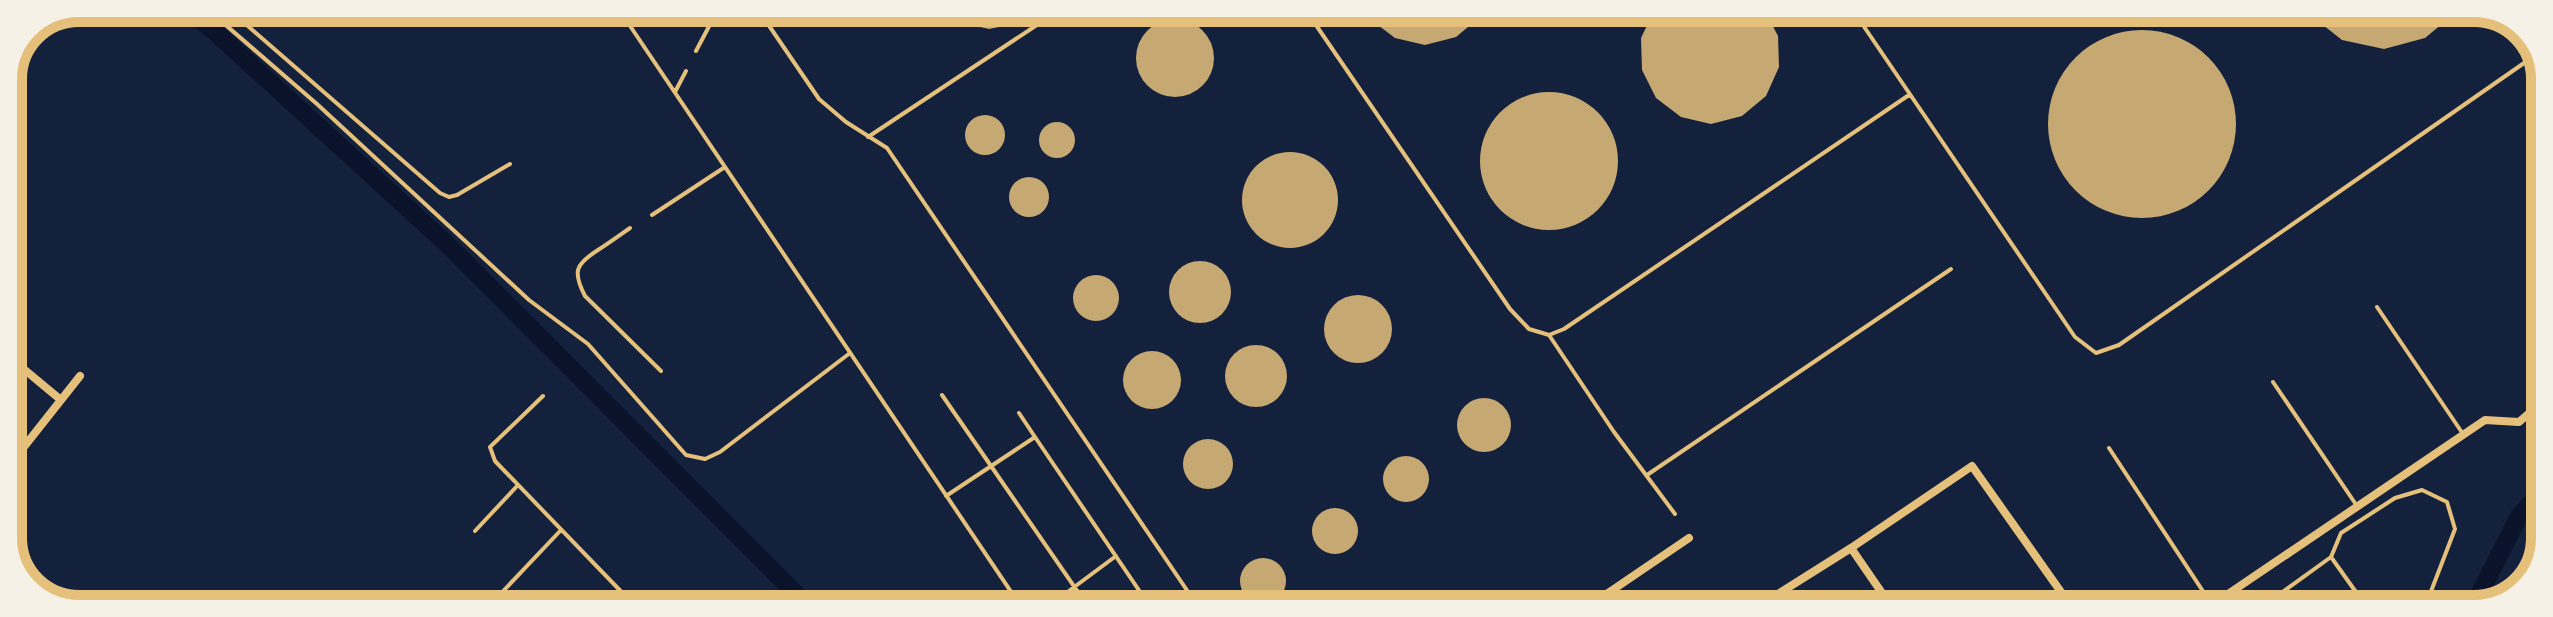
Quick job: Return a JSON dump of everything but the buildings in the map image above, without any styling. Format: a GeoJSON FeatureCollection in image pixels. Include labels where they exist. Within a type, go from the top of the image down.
{"type":"FeatureCollection","features":[{"type":"Feature","properties":{"kind":"street"},"geometry":{"type":"LineString","coordinates":[[22,368],[61,400]]}},
{"type":"Feature","properties":{"kind":"street"},"geometry":{"type":"LineString","coordinates":[[22,449],[80,376]]}},
{"type":"Feature","properties":{"kind":"street"},"geometry":{"type":"LineString","coordinates":[[2227,595],[2485,420],[2519,422],[2531,412]]}},
{"type":"Feature","properties":{"kind":"street"},"geometry":{"type":"LineString","coordinates":[[1776,595],[1972,466],[2063,595]]}},
{"type":"Feature","properties":{"kind":"street"},"geometry":{"type":"LineString","coordinates":[[1605,595],[1689,538]]}},
{"type":"Feature","properties":{"kind":"street"},"geometry":{"type":"LineString","coordinates":[[1851,548],[1883,595]]}},
{"type":"Feature","properties":{"kind":"lane"},"geometry":{"type":"LineString","coordinates":[[222,22],[317,104],[529,300],[588,344],[686,455],[705,459],[720,452],[850,353]]}},
{"type":"Feature","properties":{"kind":"lane"},"geometry":{"type":"LineString","coordinates":[[243,22],[440,193],[449,197],[457,195],[510,164]]}},
{"type":"Feature","properties":{"kind":"lane"},"geometry":{"type":"LineString","coordinates":[[249,27],[256,22]]}},
{"type":"Feature","properties":{"kind":"lane"},"geometry":{"type":"LineString","coordinates":[[628,22],[1013,595]]}},
{"type":"Feature","properties":{"kind":"lane"},"geometry":{"type":"LineString","coordinates":[[696,51],[711,22]]}},
{"type":"Feature","properties":{"kind":"lane"},"geometry":{"type":"LineString","coordinates":[[766,22],[819,99],[846,122],[887,148],[1190,595]]}},
{"type":"Feature","properties":{"kind":"lane"},"geometry":{"type":"LineString","coordinates":[[868,137],[1041,22]]}},
{"type":"Feature","properties":{"kind":"lane"},"geometry":{"type":"LineString","coordinates":[[1314,22],[1510,309],[1529,329],[1549,335],[1675,514]]}},
{"type":"Feature","properties":{"kind":"lane"},"geometry":{"type":"LineString","coordinates":[[1861,22],[2075,337],[2096,353],[2119,345],[2528,60]]}},
{"type":"Feature","properties":{"kind":"lane"},"geometry":{"type":"LineString","coordinates":[[675,92],[686,71]]}},
{"type":"Feature","properties":{"kind":"lane"},"geometry":{"type":"LineString","coordinates":[[1549,335],[1564,329],[1910,95]]}},
{"type":"Feature","properties":{"kind":"lane"},"geometry":{"type":"LineString","coordinates":[[652,215],[725,167]]}},
{"type":"Feature","properties":{"kind":"lane"},"geometry":{"type":"LineString","coordinates":[[630,228],[582,260],[577,270],[578,282],[585,296],[661,371]]}},
{"type":"Feature","properties":{"kind":"lane"},"geometry":{"type":"LineString","coordinates":[[1647,475],[1951,269]]}},
{"type":"Feature","properties":{"kind":"lane"},"geometry":{"type":"LineString","coordinates":[[2377,307],[2463,434]]}},
{"type":"Feature","properties":{"kind":"lane"},"geometry":{"type":"LineString","coordinates":[[2273,382],[2357,506]]}},
{"type":"Feature","properties":{"kind":"lane"},"geometry":{"type":"LineString","coordinates":[[942,395],[1080,595]]}},
{"type":"Feature","properties":{"kind":"lane"},"geometry":{"type":"LineString","coordinates":[[543,396],[490,447],[495,461],[624,595]]}},
{"type":"Feature","properties":{"kind":"lane"},"geometry":{"type":"LineString","coordinates":[[1019,413],[1142,595]]}},
{"type":"Feature","properties":{"kind":"lane"},"geometry":{"type":"LineString","coordinates":[[946,496],[1035,437]]}},
{"type":"Feature","properties":{"kind":"lane"},"geometry":{"type":"LineString","coordinates":[[2109,448],[2201,595]]}},
{"type":"Feature","properties":{"kind":"lane"},"geometry":{"type":"LineString","coordinates":[[475,531],[518,485]]}},
{"type":"Feature","properties":{"kind":"lane"},"geometry":{"type":"LineString","coordinates":[[2278,595],[2331,557],[2341,533],[2395,498],[2422,490],[2447,502],[2455,529],[2429,595]]}},
{"type":"Feature","properties":{"kind":"lane"},"geometry":{"type":"LineString","coordinates":[[499,595],[561,530]]}},
{"type":"Feature","properties":{"kind":"lane"},"geometry":{"type":"LineString","coordinates":[[1064,595],[1116,556]]}},
{"type":"Feature","properties":{"kind":"lane"},"geometry":{"type":"LineString","coordinates":[[2331,557],[2358,595]]}},
{"type":"Feature","properties":{"kind":"waterway"},"geometry":{"type":"LineString","coordinates":[[203,22],[448,245],[797,595]]}},
{"type":"Feature","properties":{"kind":"waterway"},"geometry":{"type":"LineString","coordinates":[[2479,595],[2519,516],[2531,503]]}}]}
